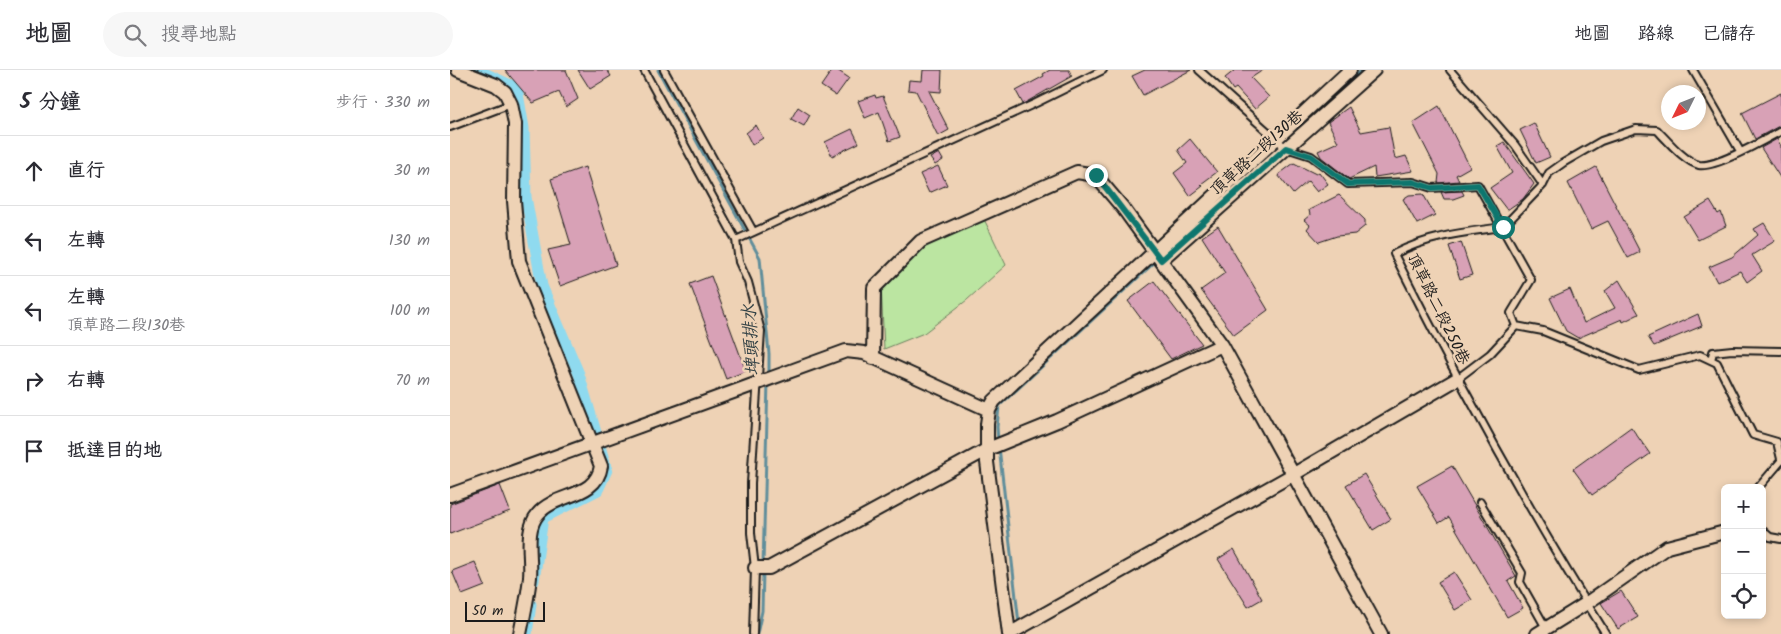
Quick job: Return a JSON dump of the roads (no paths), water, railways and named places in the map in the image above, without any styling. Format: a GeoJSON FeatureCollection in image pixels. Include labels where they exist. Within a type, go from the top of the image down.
{"type":"FeatureCollection","features":[{"type":"Feature","properties":{"kind":"street"},"geometry":{"type":"LineString","coordinates":[[458,70],[496,85],[506,92],[511,104],[515,124],[514,201],[519,261],[601,466],[596,481],[592,486],[545,508],[536,515],[530,528],[530,576],[520,634]]}},
{"type":"Feature","properties":{"kind":"street"},"geometry":{"type":"LineString","coordinates":[[1350,70],[1276,137],[1158,256],[994,401],[989,410],[987,462],[992,481],[1009,634],[1294,474],[1457,379]]}},
{"type":"Feature","properties":{"kind":"street","name":"頂草路二段130巷"},"geometry":{"type":"LineString","coordinates":[[1158,256],[1286,148],[1374,70]]}},
{"type":"Feature","properties":{"kind":"street"},"geometry":{"type":"LineString","coordinates":[[873,358],[874,288],[921,241],[1077,172],[1096,175],[1123,208],[1222,345],[1381,634]]}},
{"type":"Feature","properties":{"kind":"street"},"geometry":{"type":"LineString","coordinates":[[755,568],[769,568],[988,449],[1057,421],[1222,345]]}},
{"type":"Feature","properties":{"kind":"street"},"geometry":{"type":"LineString","coordinates":[[450,495],[846,351],[864,353],[989,410]]}},
{"type":"Feature","properties":{"kind":"street"},"geometry":{"type":"LineString","coordinates":[[1541,631],[1587,603],[1666,547],[1721,533]]}},
{"type":"Feature","properties":{"kind":"lane"},"geometry":{"type":"LineString","coordinates":[[644,70],[736,240],[739,262],[748,282],[761,331],[751,483],[751,533],[755,568],[753,634]]}},
{"type":"Feature","properties":{"kind":"lane"},"geometry":{"type":"LineString","coordinates":[[664,70],[753,231]]}},
{"type":"Feature","properties":{"kind":"lane"},"geometry":{"type":"LineString","coordinates":[[736,240],[1036,103],[1103,70]]}},
{"type":"Feature","properties":{"kind":"lane"},"geometry":{"type":"LineString","coordinates":[[1199,70],[1276,137],[1286,148],[1311,156],[1348,184],[1413,182],[1432,188],[1478,185],[1531,280],[1511,313],[1516,326]]}},
{"type":"Feature","properties":{"kind":"lane"},"geometry":{"type":"LineString","coordinates":[[1450,70],[1515,145],[1543,185]]}},
{"type":"Feature","properties":{"kind":"lane"},"geometry":{"type":"LineString","coordinates":[[1693,70],[1740,151]]}},
{"type":"Feature","properties":{"kind":"lane"},"geometry":{"type":"LineString","coordinates":[[450,127],[511,104]]}},
{"type":"Feature","properties":{"kind":"lane"},"geometry":{"type":"LineString","coordinates":[[1503,227],[1543,185],[1549,173],[1601,140],[1636,129],[1657,130],[1680,153],[1698,165],[1715,163],[1781,131]]}},
{"type":"Feature","properties":{"kind":"lane","name":"頂草路二段250巷"},"geometry":{"type":"LineString","coordinates":[[1503,227],[1468,231],[1416,243],[1394,254],[1457,379],[1505,467],[1606,634]]}},
{"type":"Feature","properties":{"kind":"lane"},"geometry":{"type":"LineString","coordinates":[[1516,326],[1543,331],[1640,370],[1700,355],[1717,363],[1753,435],[1777,442],[1781,460],[1761,484]]}},
{"type":"Feature","properties":{"kind":"lane"},"geometry":{"type":"LineString","coordinates":[[1457,379],[1490,354],[1516,326]]}},
{"type":"Feature","properties":{"kind":"lane"},"geometry":{"type":"LineString","coordinates":[[1711,360],[1713,352],[1732,350],[1781,351]]}},
{"type":"Feature","properties":{"kind":"lane"},"geometry":{"type":"LineString","coordinates":[[1480,502],[1522,574],[1520,582],[1541,631]]}},
{"type":"Feature","properties":{"kind":"lane"},"geometry":{"type":"LineString","coordinates":[[1766,534],[1770,537],[1781,539]]}},
{"type":"Feature","properties":{"kind":"waterway"},"geometry":{"type":"LineString","coordinates":[[478,70],[517,88],[524,128],[526,197],[542,286],[579,374],[607,470],[598,490],[543,518],[534,581]]}},
{"type":"Feature","properties":{"kind":"waterway","name":"埤頭排水"},"geometry":{"type":"LineString","coordinates":[[658,70],[760,258],[769,354],[769,375]]}},
{"type":"Feature","properties":{"kind":"waterway"},"geometry":{"type":"LineString","coordinates":[[1263,161],[1362,70]]}},
{"type":"Feature","properties":{"kind":"waterway"},"geometry":{"type":"LineString","coordinates":[[998,441],[999,406],[1156,261]]}},
{"type":"Feature","properties":{"kind":"waterway","name":"埤頭排水"},"geometry":{"type":"LineString","coordinates":[[763,565],[768,382]]}},
{"type":"Feature","properties":{"kind":"waterway"},"geometry":{"type":"LineString","coordinates":[[999,447],[1019,624]]}},
{"type":"Feature","properties":{"kind":"waterway","name":"埤頭排水"},"geometry":{"type":"LineString","coordinates":[[757,634],[762,611],[763,572]]}},
{"type":"Feature","properties":{"kind":"waterway"},"geometry":{"type":"LineString","coordinates":[[527,634],[531,604]]}}]}
